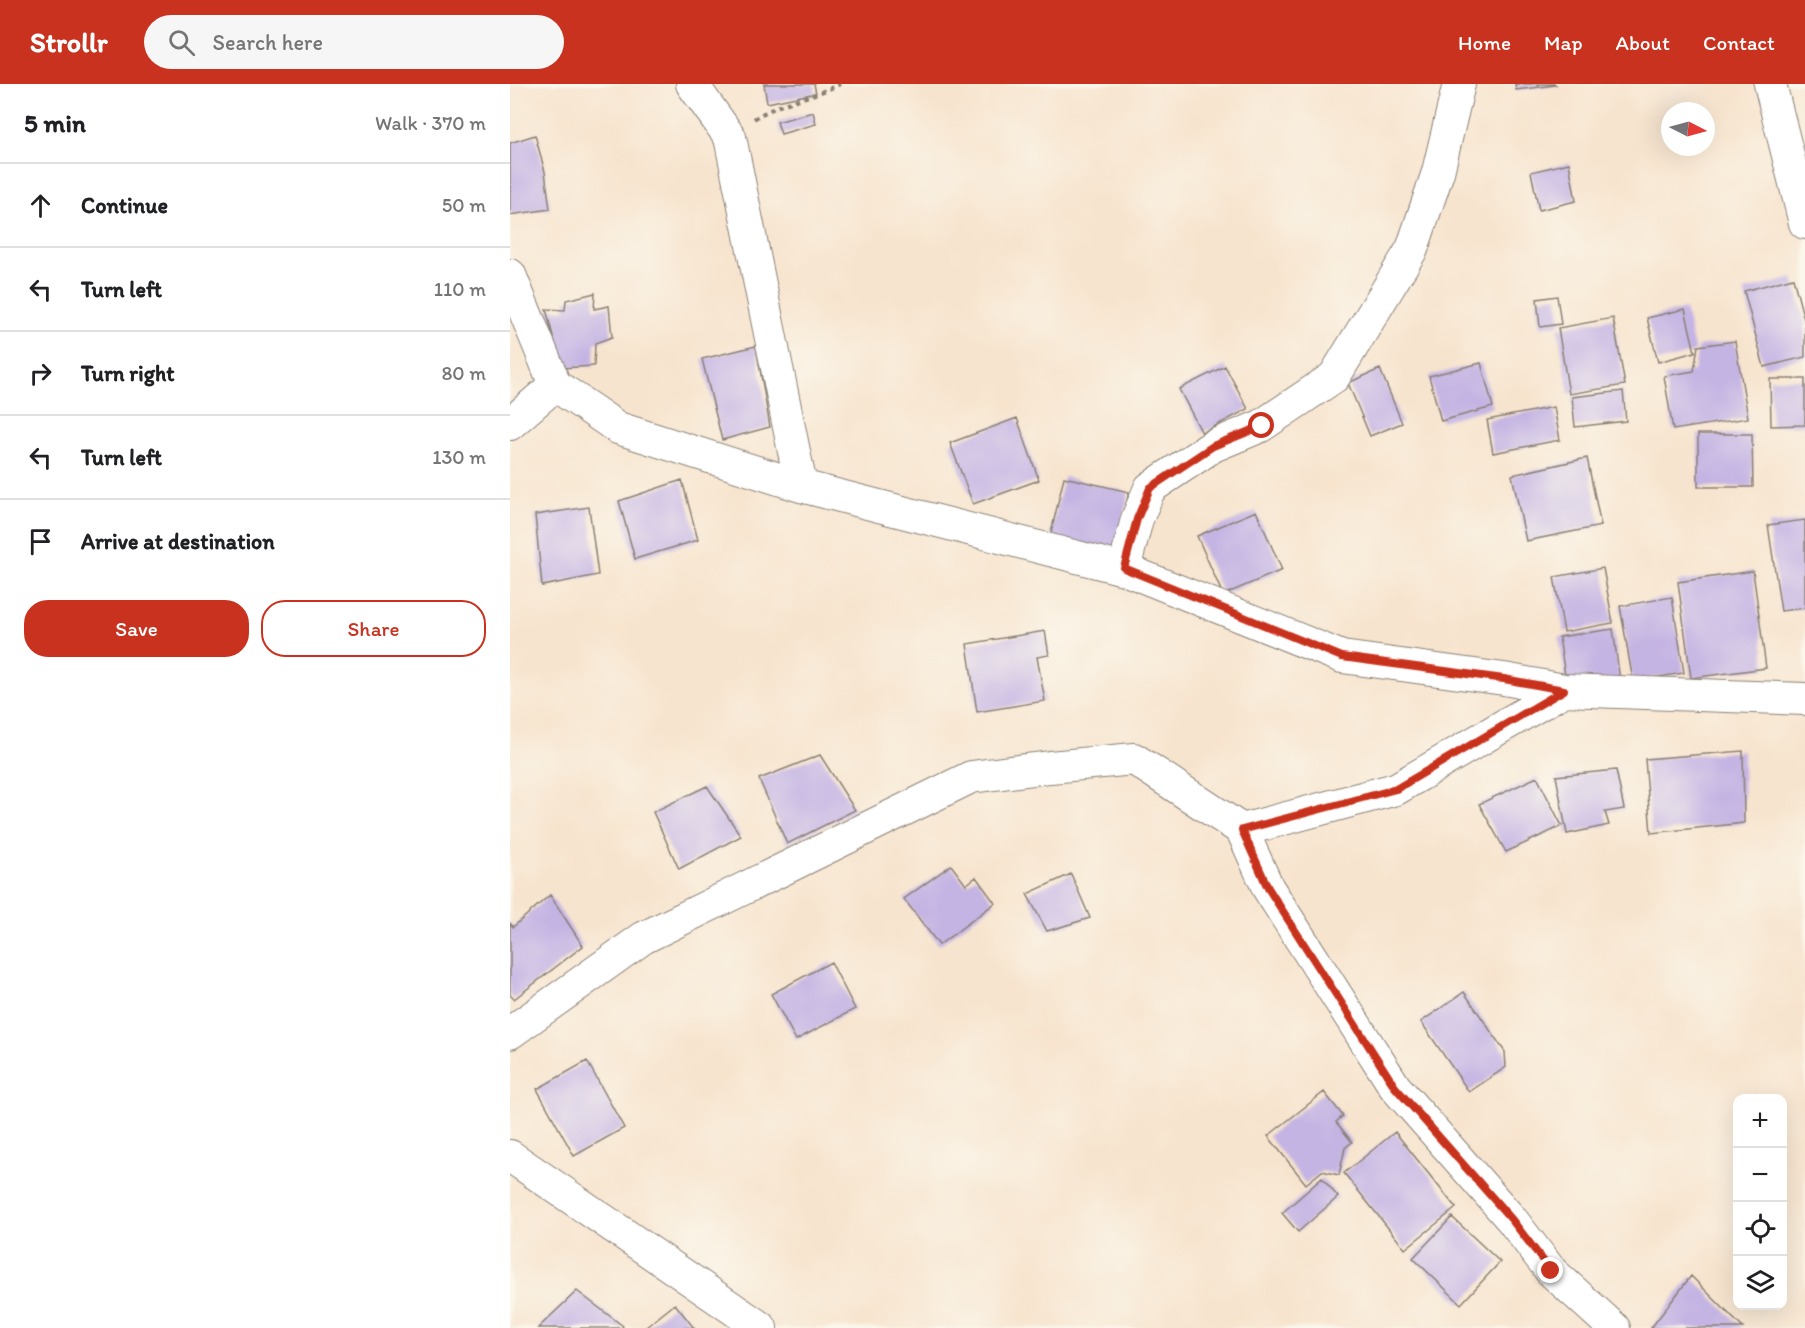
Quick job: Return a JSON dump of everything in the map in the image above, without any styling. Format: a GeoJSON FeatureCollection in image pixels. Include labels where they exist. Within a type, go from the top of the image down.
{"type":"FeatureCollection","features":[{"type":"Feature","properties":{"kind":"street"},"geometry":{"type":"LineString","coordinates":[[693,84],[730,137],[801,486]]}},
{"type":"Feature","properties":{"kind":"street"},"geometry":{"type":"LineString","coordinates":[[1124,568],[1137,519],[1150,488],[1213,446],[1262,426],[1334,377],[1412,249],[1438,172],[1459,84]]}},
{"type":"Feature","properties":{"kind":"street"},"geometry":{"type":"LineString","coordinates":[[1770,84],[1805,223]]}},
{"type":"Feature","properties":{"kind":"street"},"geometry":{"type":"LineString","coordinates":[[510,275],[555,385],[618,428],[801,486],[1124,568],[1342,657],[1504,679],[1564,690],[1805,699]]}},
{"type":"Feature","properties":{"kind":"street"},"geometry":{"type":"LineString","coordinates":[[510,424],[555,385]]}},
{"type":"Feature","properties":{"kind":"street"},"geometry":{"type":"LineString","coordinates":[[1242,830],[1396,789],[1564,690]]}},
{"type":"Feature","properties":{"kind":"street"},"geometry":{"type":"LineString","coordinates":[[510,1033],[643,938],[971,777],[1134,759],[1242,830],[1268,888],[1395,1087],[1512,1220],[1551,1271],[1614,1328]]}},
{"type":"Feature","properties":{"kind":"street"},"geometry":{"type":"LineString","coordinates":[[510,1155],[760,1328]]}},
{"type":"Feature","properties":{"kind":"path"},"geometry":{"type":"LineString","coordinates":[[730,137],[763,113],[840,84]]}},
{"type":"Feature","properties":{"kind":"building"},"geometry":{"type":"Polygon","coordinates":[[[764,84],[814,84],[816,93],[767,103],[764,84]]]}},
{"type":"Feature","properties":{"kind":"building"},"geometry":{"type":"Polygon","coordinates":[[[1515,84],[1555,84],[1556,85],[1516,90],[1515,84]]]}},
{"type":"Feature","properties":{"kind":"building"},"geometry":{"type":"Polygon","coordinates":[[[813,112],[816,124],[781,134],[777,122],[813,112]]]}},
{"type":"Feature","properties":{"kind":"building"},"geometry":{"type":"Polygon","coordinates":[[[535,135],[545,172],[550,209],[510,215],[510,143],[535,135]]]}},
{"type":"Feature","properties":{"kind":"building"},"geometry":{"type":"Polygon","coordinates":[[[1569,163],[1576,201],[1539,210],[1531,172],[1569,163]]]}},
{"type":"Feature","properties":{"kind":"building"},"geometry":{"type":"Polygon","coordinates":[[[1793,278],[1805,323],[1805,357],[1764,367],[1744,291],[1793,278]]]}},
{"type":"Feature","properties":{"kind":"building"},"geometry":{"type":"Polygon","coordinates":[[[595,293],[594,309],[609,306],[612,337],[595,343],[594,366],[561,368],[546,309],[565,310],[566,300],[595,293]]]}},
{"type":"Feature","properties":{"kind":"building"},"geometry":{"type":"Polygon","coordinates":[[[1557,296],[1561,324],[1540,327],[1537,299],[1557,296]]]}},
{"type":"Feature","properties":{"kind":"building"},"geometry":{"type":"Polygon","coordinates":[[[1685,309],[1695,352],[1658,362],[1647,318],[1685,309]]]}},
{"type":"Feature","properties":{"kind":"building"},"geometry":{"type":"Polygon","coordinates":[[[1613,318],[1625,385],[1569,394],[1558,328],[1613,318]]]}},
{"type":"Feature","properties":{"kind":"building"},"geometry":{"type":"Polygon","coordinates":[[[1735,341],[1748,418],[1673,430],[1664,376],[1694,371],[1698,346],[1735,341]]]}},
{"type":"Feature","properties":{"kind":"building"},"geometry":{"type":"Polygon","coordinates":[[[756,346],[770,427],[722,440],[702,359],[756,346]]]}},
{"type":"Feature","properties":{"kind":"building"},"geometry":{"type":"Polygon","coordinates":[[[1481,363],[1493,407],[1441,421],[1429,376],[1481,363]]]}},
{"type":"Feature","properties":{"kind":"building"},"geometry":{"type":"Polygon","coordinates":[[[1225,366],[1248,409],[1202,433],[1179,389],[1225,366]]]}},
{"type":"Feature","properties":{"kind":"building"},"geometry":{"type":"Polygon","coordinates":[[[1380,369],[1402,423],[1370,436],[1348,383],[1380,369]]]}},
{"type":"Feature","properties":{"kind":"building"},"geometry":{"type":"Polygon","coordinates":[[[1770,379],[1805,379],[1805,425],[1771,426],[1770,379]]]}},
{"type":"Feature","properties":{"kind":"building"},"geometry":{"type":"Polygon","coordinates":[[[1623,391],[1626,421],[1575,427],[1572,397],[1623,391]]]}},
{"type":"Feature","properties":{"kind":"building"},"geometry":{"type":"Polygon","coordinates":[[[1554,407],[1560,440],[1493,453],[1487,420],[1554,407]]]}},
{"type":"Feature","properties":{"kind":"building"},"geometry":{"type":"Polygon","coordinates":[[[1017,418],[1039,480],[973,504],[950,443],[1017,418]]]}},
{"type":"Feature","properties":{"kind":"building"},"geometry":{"type":"Polygon","coordinates":[[[1698,434],[1752,434],[1753,487],[1698,487],[1698,434]]]}},
{"type":"Feature","properties":{"kind":"building"},"geometry":{"type":"Polygon","coordinates":[[[1587,458],[1601,526],[1526,541],[1512,475],[1587,458]]]}},
{"type":"Feature","properties":{"kind":"building"},"geometry":{"type":"Polygon","coordinates":[[[1064,477],[1129,492],[1115,553],[1050,537],[1064,477]]]}},
{"type":"Feature","properties":{"kind":"building"},"geometry":{"type":"Polygon","coordinates":[[[682,480],[698,540],[635,559],[619,501],[682,480]]]}},
{"type":"Feature","properties":{"kind":"building"},"geometry":{"type":"Polygon","coordinates":[[[589,507],[598,575],[542,586],[535,515],[589,507]]]}},
{"type":"Feature","properties":{"kind":"building"},"geometry":{"type":"Polygon","coordinates":[[[1256,511],[1282,570],[1223,595],[1197,536],[1256,511]]]}},
{"type":"Feature","properties":{"kind":"building"},"geometry":{"type":"Polygon","coordinates":[[[1805,520],[1805,608],[1781,611],[1768,525],[1805,520]]]}},
{"type":"Feature","properties":{"kind":"building"},"geometry":{"type":"Polygon","coordinates":[[[1603,568],[1613,623],[1564,632],[1554,577],[1603,568]]]}},
{"type":"Feature","properties":{"kind":"building"},"geometry":{"type":"Polygon","coordinates":[[[1753,571],[1766,668],[1691,678],[1678,582],[1753,571]]]}},
{"type":"Feature","properties":{"kind":"building"},"geometry":{"type":"Polygon","coordinates":[[[1672,597],[1684,673],[1633,681],[1620,606],[1672,597]]]}},
{"type":"Feature","properties":{"kind":"building"},"geometry":{"type":"Polygon","coordinates":[[[1613,629],[1620,681],[1567,688],[1559,637],[1613,629]]]}},
{"type":"Feature","properties":{"kind":"building"},"geometry":{"type":"Polygon","coordinates":[[[1045,631],[1049,655],[1037,657],[1045,701],[977,712],[967,644],[1045,631]]]}},
{"type":"Feature","properties":{"kind":"building"},"geometry":{"type":"Polygon","coordinates":[[[1743,751],[1744,823],[1651,833],[1645,759],[1743,751]]]}},
{"type":"Feature","properties":{"kind":"building"},"geometry":{"type":"Polygon","coordinates":[[[820,755],[855,810],[787,844],[759,779],[820,755]]]}},
{"type":"Feature","properties":{"kind":"building"},"geometry":{"type":"Polygon","coordinates":[[[1616,770],[1624,809],[1605,812],[1609,825],[1567,834],[1556,776],[1616,770]]]}},
{"type":"Feature","properties":{"kind":"building"},"geometry":{"type":"Polygon","coordinates":[[[1537,777],[1562,826],[1506,852],[1479,804],[1537,777]]]}},
{"type":"Feature","properties":{"kind":"building"},"geometry":{"type":"Polygon","coordinates":[[[707,786],[741,836],[679,869],[653,812],[707,786]]]}},
{"type":"Feature","properties":{"kind":"building"},"geometry":{"type":"Polygon","coordinates":[[[951,865],[966,885],[976,877],[995,903],[939,945],[904,899],[951,865]]]}},
{"type":"Feature","properties":{"kind":"building"},"geometry":{"type":"Polygon","coordinates":[[[1071,874],[1090,918],[1047,931],[1027,894],[1071,874]]]}},
{"type":"Feature","properties":{"kind":"building"},"geometry":{"type":"Polygon","coordinates":[[[550,895],[583,946],[514,999],[510,995],[510,923],[513,927],[550,895]]]}},
{"type":"Feature","properties":{"kind":"building"},"geometry":{"type":"Polygon","coordinates":[[[831,962],[855,1009],[796,1040],[771,994],[831,962]]]}},
{"type":"Feature","properties":{"kind":"building"},"geometry":{"type":"Polygon","coordinates":[[[1464,992],[1505,1052],[1506,1067],[1469,1092],[1421,1022],[1464,992]]]}},
{"type":"Feature","properties":{"kind":"building"},"geometry":{"type":"Polygon","coordinates":[[[587,1061],[624,1128],[574,1156],[537,1089],[587,1061]]]}},
{"type":"Feature","properties":{"kind":"building"},"geometry":{"type":"Polygon","coordinates":[[[1324,1092],[1343,1116],[1336,1122],[1352,1142],[1345,1148],[1339,1175],[1322,1171],[1306,1184],[1268,1136],[1324,1092]]]}},
{"type":"Feature","properties":{"kind":"building"},"geometry":{"type":"Polygon","coordinates":[[[1395,1132],[1456,1208],[1405,1249],[1344,1173],[1395,1132]]]}},
{"type":"Feature","properties":{"kind":"building"},"geometry":{"type":"Polygon","coordinates":[[[1322,1178],[1338,1197],[1298,1232],[1282,1213],[1322,1178]]]}},
{"type":"Feature","properties":{"kind":"building"},"geometry":{"type":"Polygon","coordinates":[[[1452,1217],[1500,1262],[1461,1304],[1413,1258],[1452,1217]]]}},
{"type":"Feature","properties":{"kind":"building"},"geometry":{"type":"Polygon","coordinates":[[[1691,1276],[1743,1328],[1651,1328],[1691,1276]]]}},
{"type":"Feature","properties":{"kind":"building"},"geometry":{"type":"Polygon","coordinates":[[[577,1291],[623,1326],[621,1328],[538,1328],[577,1291]]]}},
{"type":"Feature","properties":{"kind":"building"},"geometry":{"type":"Polygon","coordinates":[[[675,1304],[694,1328],[645,1328],[675,1304]]]}},
{"type":"Feature","properties":{"kind":"route"},"geometry":{"type":"LineString","coordinates":[[1262,426],[1213,446],[1150,488],[1137,519],[1124,568],[1342,657],[1504,679],[1564,690],[1396,789],[1242,830],[1268,888],[1395,1087],[1512,1220],[1551,1271]]}}]}
